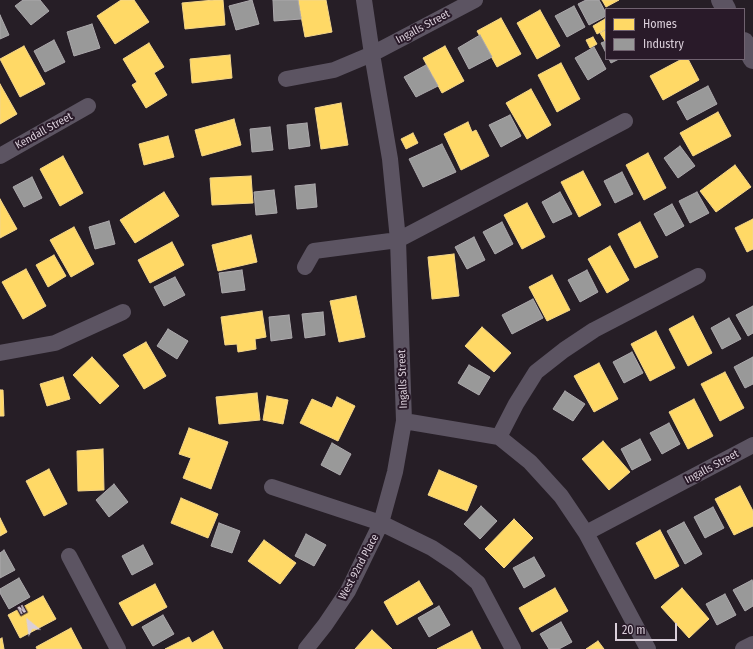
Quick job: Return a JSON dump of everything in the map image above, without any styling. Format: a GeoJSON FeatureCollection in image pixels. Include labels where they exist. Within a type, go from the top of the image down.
{"type":"FeatureCollection","features":[{"type":"Feature","properties":{"kind":"street","name":"Ingalls Street"},"geometry":{"type":"LineString","coordinates":[[364,0],[390,159],[398,240],[404,421],[500,437]]}},
{"type":"Feature","properties":{"kind":"street","name":"Ingalls Street"},"geometry":{"type":"LineString","coordinates":[[286,79],[334,70],[372,54],[475,0]]}},
{"type":"Feature","properties":{"kind":"street"},"geometry":{"type":"LineString","coordinates":[[745,44],[753,59]]}},
{"type":"Feature","properties":{"kind":"street","name":"Kendall Street"},"geometry":{"type":"LineString","coordinates":[[0,156],[88,106]]}},
{"type":"Feature","properties":{"kind":"street"},"geometry":{"type":"LineString","coordinates":[[305,267],[314,251],[398,240],[625,121]]}},
{"type":"Feature","properties":{"kind":"street"},"geometry":{"type":"LineString","coordinates":[[648,649],[586,533],[561,496],[530,462],[500,437],[516,404],[536,372],[564,350],[594,330],[698,276]]}},
{"type":"Feature","properties":{"kind":"street"},"geometry":{"type":"LineString","coordinates":[[0,353],[55,343],[123,312]]}},
{"type":"Feature","properties":{"kind":"street","name":"West 92nd Place"},"geometry":{"type":"LineString","coordinates":[[306,649],[348,592],[381,523],[395,472],[404,421]]}},
{"type":"Feature","properties":{"kind":"street","name":"Ingalls Street"},"geometry":{"type":"LineString","coordinates":[[586,533],[753,445]]}},
{"type":"Feature","properties":{"kind":"street","name":"West 92nd Place"},"geometry":{"type":"LineString","coordinates":[[272,487],[381,523],[432,548],[456,564],[478,583],[513,649]]}},
{"type":"Feature","properties":{"kind":"street"},"geometry":{"type":"LineString","coordinates":[[70,556],[118,649]]}},
{"type":"Feature","properties":{"kind":"street"},"geometry":{"type":"LineString","coordinates":[[743,649],[753,644]]}},
{"type":"Feature","properties":{"kind":"building: Homes"},"geometry":{"type":"Polygon","coordinates":[[[121,0],[134,0],[149,22],[115,44],[97,16],[121,0]]]}},
{"type":"Feature","properties":{"kind":"building: Homes"},"geometry":{"type":"Polygon","coordinates":[[[223,0],[225,25],[185,29],[182,3],[223,0]]]}},
{"type":"Feature","properties":{"kind":"building: Homes"},"geometry":{"type":"Polygon","coordinates":[[[298,0],[326,0],[332,32],[305,37],[298,0]]]}},
{"type":"Feature","properties":{"kind":"building: Homes"},"geometry":{"type":"Polygon","coordinates":[[[602,0],[619,0],[606,7],[602,0]]]}},
{"type":"Feature","properties":{"kind":"building: Homes"},"geometry":{"type":"Polygon","coordinates":[[[540,10],[560,46],[537,59],[517,23],[540,10]]]}},
{"type":"Feature","properties":{"kind":"building: Homes"},"geometry":{"type":"Polygon","coordinates":[[[501,18],[521,54],[497,67],[477,31],[501,18]]]}},
{"type":"Feature","properties":{"kind":"building: Homes"},"geometry":{"type":"Polygon","coordinates":[[[605,19],[605,30],[597,34],[593,26],[605,19]]]}},
{"type":"Feature","properties":{"kind":"building: Homes"},"geometry":{"type":"Polygon","coordinates":[[[605,30],[605,41],[600,33],[605,30]]]}},
{"type":"Feature","properties":{"kind":"building: Homes"},"geometry":{"type":"Polygon","coordinates":[[[593,37],[597,44],[590,48],[586,40],[593,37]]]}},
{"type":"Feature","properties":{"kind":"building: Homes"},"geometry":{"type":"Polygon","coordinates":[[[149,43],[164,67],[154,73],[167,95],[146,108],[132,85],[137,82],[123,59],[149,43]]]}},
{"type":"Feature","properties":{"kind":"building: Homes"},"geometry":{"type":"Polygon","coordinates":[[[24,46],[45,84],[20,97],[0,59],[24,46]]]}},
{"type":"Feature","properties":{"kind":"building: Homes"},"geometry":{"type":"Polygon","coordinates":[[[445,46],[464,81],[442,93],[423,58],[445,46]]]}},
{"type":"Feature","properties":{"kind":"building: Homes"},"geometry":{"type":"Polygon","coordinates":[[[230,55],[232,78],[192,83],[190,59],[230,55]]]}},
{"type":"Feature","properties":{"kind":"building: Homes"},"geometry":{"type":"Polygon","coordinates":[[[680,60],[689,60],[699,80],[663,100],[650,76],[680,60]]]}},
{"type":"Feature","properties":{"kind":"building: Homes"},"geometry":{"type":"Polygon","coordinates":[[[561,63],[580,99],[557,112],[538,75],[561,63]]]}},
{"type":"Feature","properties":{"kind":"building: Homes"},"geometry":{"type":"Polygon","coordinates":[[[0,84],[17,114],[0,124],[0,84]]]}},
{"type":"Feature","properties":{"kind":"building: Homes"},"geometry":{"type":"Polygon","coordinates":[[[531,89],[551,125],[527,139],[506,103],[531,89]]]}},
{"type":"Feature","properties":{"kind":"building: Homes"},"geometry":{"type":"Polygon","coordinates":[[[341,103],[348,145],[321,149],[315,108],[341,103]]]}},
{"type":"Feature","properties":{"kind":"building: Homes"},"geometry":{"type":"Polygon","coordinates":[[[718,112],[731,136],[693,156],[680,133],[718,112]]]}},
{"type":"Feature","properties":{"kind":"building: Homes"},"geometry":{"type":"Polygon","coordinates":[[[234,119],[241,145],[202,156],[195,130],[234,119]]]}},
{"type":"Feature","properties":{"kind":"building: Homes"},"geometry":{"type":"Polygon","coordinates":[[[468,122],[472,132],[476,130],[489,156],[461,170],[444,134],[468,122]]]}},
{"type":"Feature","properties":{"kind":"building: Homes"},"geometry":{"type":"Polygon","coordinates":[[[413,133],[418,143],[406,149],[401,139],[413,133]]]}},
{"type":"Feature","properties":{"kind":"building: Homes"},"geometry":{"type":"Polygon","coordinates":[[[168,136],[174,157],[144,165],[139,144],[168,136]]]}},
{"type":"Feature","properties":{"kind":"building: Homes"},"geometry":{"type":"Polygon","coordinates":[[[648,153],[666,188],[644,200],[626,165],[648,153]]]}},
{"type":"Feature","properties":{"kind":"building: Homes"},"geometry":{"type":"Polygon","coordinates":[[[63,156],[83,193],[60,206],[40,169],[63,156]]]}},
{"type":"Feature","properties":{"kind":"building: Homes"},"geometry":{"type":"Polygon","coordinates":[[[735,165],[751,187],[716,212],[700,191],[735,165]]]}},
{"type":"Feature","properties":{"kind":"building: Homes"},"geometry":{"type":"Polygon","coordinates":[[[583,171],[601,205],[579,217],[561,182],[583,171]]]}},
{"type":"Feature","properties":{"kind":"building: Homes"},"geometry":{"type":"Polygon","coordinates":[[[251,176],[253,203],[212,205],[210,178],[251,176]]]}},
{"type":"Feature","properties":{"kind":"building: Homes"},"geometry":{"type":"Polygon","coordinates":[[[164,192],[179,216],[135,243],[120,220],[164,192]]]}},
{"type":"Feature","properties":{"kind":"building: Homes"},"geometry":{"type":"Polygon","coordinates":[[[0,199],[17,229],[0,238],[0,199]]]}},
{"type":"Feature","properties":{"kind":"building: Homes"},"geometry":{"type":"Polygon","coordinates":[[[527,203],[545,237],[522,249],[504,215],[527,203]]]}},
{"type":"Feature","properties":{"kind":"building: Homes"},"geometry":{"type":"Polygon","coordinates":[[[753,219],[753,249],[747,252],[735,228],[753,219]]]}},
{"type":"Feature","properties":{"kind":"building: Homes"},"geometry":{"type":"Polygon","coordinates":[[[640,222],[658,257],[635,268],[618,234],[640,222]]]}},
{"type":"Feature","properties":{"kind":"building: Homes"},"geometry":{"type":"Polygon","coordinates":[[[74,227],[94,264],[71,277],[50,240],[74,227]]]}},
{"type":"Feature","properties":{"kind":"building: Homes"},"geometry":{"type":"Polygon","coordinates":[[[251,235],[257,262],[218,271],[212,245],[251,235]]]}},
{"type":"Feature","properties":{"kind":"building: Homes"},"geometry":{"type":"Polygon","coordinates":[[[172,242],[184,265],[150,283],[138,260],[172,242]]]}},
{"type":"Feature","properties":{"kind":"building: Homes"},"geometry":{"type":"Polygon","coordinates":[[[610,246],[629,280],[607,293],[588,259],[610,246]]]}},
{"type":"Feature","properties":{"kind":"building: Homes"},"geometry":{"type":"Polygon","coordinates":[[[454,254],[459,296],[432,299],[428,257],[454,254]]]}},
{"type":"Feature","properties":{"kind":"building: Homes"},"geometry":{"type":"Polygon","coordinates":[[[54,255],[66,276],[48,287],[36,265],[54,255]]]}},
{"type":"Feature","properties":{"kind":"building: Homes"},"geometry":{"type":"Polygon","coordinates":[[[26,269],[46,306],[23,319],[2,282],[26,269]]]}},
{"type":"Feature","properties":{"kind":"building: Homes"},"geometry":{"type":"Polygon","coordinates":[[[552,275],[570,310],[547,321],[529,287],[552,275]]]}},
{"type":"Feature","properties":{"kind":"building: Homes"},"geometry":{"type":"Polygon","coordinates":[[[356,296],[365,337],[339,342],[330,301],[356,296]]]}},
{"type":"Feature","properties":{"kind":"building: Homes"},"geometry":{"type":"Polygon","coordinates":[[[262,311],[266,337],[255,339],[256,349],[238,352],[237,344],[225,345],[221,317],[262,311]]]}},
{"type":"Feature","properties":{"kind":"building: Homes"},"geometry":{"type":"Polygon","coordinates":[[[693,316],[712,353],[688,366],[669,329],[693,316]]]}},
{"type":"Feature","properties":{"kind":"building: Homes"},"geometry":{"type":"Polygon","coordinates":[[[482,327],[511,353],[494,372],[465,346],[482,327]]]}},
{"type":"Feature","properties":{"kind":"building: Homes"},"geometry":{"type":"Polygon","coordinates":[[[656,331],[675,368],[650,381],[631,344],[656,331]]]}},
{"type":"Feature","properties":{"kind":"building: Homes"},"geometry":{"type":"Polygon","coordinates":[[[146,342],[166,376],[144,389],[123,355],[146,342]]]}},
{"type":"Feature","properties":{"kind":"building: Homes"},"geometry":{"type":"Polygon","coordinates":[[[92,357],[119,386],[100,404],[73,375],[92,357]]]}},
{"type":"Feature","properties":{"kind":"building: Homes"},"geometry":{"type":"Polygon","coordinates":[[[599,363],[618,399],[594,412],[574,376],[599,363]]]}},
{"type":"Feature","properties":{"kind":"building: Homes"},"geometry":{"type":"Polygon","coordinates":[[[725,372],[744,408],[720,421],[701,384],[725,372]]]}},
{"type":"Feature","properties":{"kind":"building: Homes"},"geometry":{"type":"Polygon","coordinates":[[[63,377],[70,399],[47,406],[40,384],[63,377]]]}},
{"type":"Feature","properties":{"kind":"building: Homes"},"geometry":{"type":"Polygon","coordinates":[[[0,390],[3,390],[4,416],[0,416],[0,390]]]}},
{"type":"Feature","properties":{"kind":"building: Homes"},"geometry":{"type":"Polygon","coordinates":[[[257,393],[260,420],[219,424],[216,397],[257,393]]]}},
{"type":"Feature","properties":{"kind":"building: Homes"},"geometry":{"type":"Polygon","coordinates":[[[267,396],[288,400],[283,424],[263,420],[267,396]]]}},
{"type":"Feature","properties":{"kind":"building: Homes"},"geometry":{"type":"Polygon","coordinates":[[[337,397],[355,406],[338,441],[300,423],[312,399],[332,408],[337,397]]]}},
{"type":"Feature","properties":{"kind":"building: Homes"},"geometry":{"type":"Polygon","coordinates":[[[694,399],[713,436],[688,449],[669,412],[694,399]]]}},
{"type":"Feature","properties":{"kind":"building: Homes"},"geometry":{"type":"Polygon","coordinates":[[[189,428],[228,442],[211,489],[183,478],[191,458],[179,454],[189,428]]]}},
{"type":"Feature","properties":{"kind":"building: Homes"},"geometry":{"type":"Polygon","coordinates":[[[603,441],[630,472],[609,490],[582,459],[603,441]]]}},
{"type":"Feature","properties":{"kind":"building: Homes"},"geometry":{"type":"Polygon","coordinates":[[[103,449],[104,490],[78,491],[77,451],[103,449]]]}},
{"type":"Feature","properties":{"kind":"building: Homes"},"geometry":{"type":"Polygon","coordinates":[[[49,469],[67,504],[44,516],[26,481],[49,469]]]}},
{"type":"Feature","properties":{"kind":"building: Homes"},"geometry":{"type":"Polygon","coordinates":[[[439,470],[477,486],[467,511],[428,495],[439,470]]]}},
{"type":"Feature","properties":{"kind":"building: Homes"},"geometry":{"type":"Polygon","coordinates":[[[740,486],[753,511],[753,526],[734,535],[715,499],[740,486]]]}},
{"type":"Feature","properties":{"kind":"building: Homes"},"geometry":{"type":"Polygon","coordinates":[[[181,498],[218,514],[208,538],[171,523],[181,498]]]}},
{"type":"Feature","properties":{"kind":"building: Homes"},"geometry":{"type":"Polygon","coordinates":[[[0,518],[7,532],[0,536],[0,518]]]}},
{"type":"Feature","properties":{"kind":"building: Homes"},"geometry":{"type":"Polygon","coordinates":[[[514,519],[533,538],[504,568],[485,549],[514,519]]]}},
{"type":"Feature","properties":{"kind":"building: Homes"},"geometry":{"type":"Polygon","coordinates":[[[660,530],[679,566],[655,579],[636,543],[660,530]]]}},
{"type":"Feature","properties":{"kind":"building: Homes"},"geometry":{"type":"Polygon","coordinates":[[[264,540],[296,563],[280,584],[248,561],[264,540]]]}},
{"type":"Feature","properties":{"kind":"building: Homes"},"geometry":{"type":"Polygon","coordinates":[[[419,581],[433,604],[397,625],[384,602],[419,581]]]}},
{"type":"Feature","properties":{"kind":"building: Homes"},"geometry":{"type":"Polygon","coordinates":[[[155,584],[167,607],[132,626],[119,603],[155,584]]]}},
{"type":"Feature","properties":{"kind":"building: Homes"},"geometry":{"type":"Polygon","coordinates":[[[555,588],[568,611],[532,632],[519,608],[555,588]]]}},
{"type":"Feature","properties":{"kind":"building: Homes"},"geometry":{"type":"Polygon","coordinates":[[[682,588],[709,619],[689,638],[661,607],[682,588]]]}},
{"type":"Feature","properties":{"kind":"building: Homes"},"geometry":{"type":"Polygon","coordinates":[[[43,596],[56,619],[20,638],[8,615],[43,596]]]}},
{"type":"Feature","properties":{"kind":"building: Homes"},"geometry":{"type":"Polygon","coordinates":[[[71,628],[82,649],[37,649],[36,647],[71,628]]]}},
{"type":"Feature","properties":{"kind":"building: Homes"},"geometry":{"type":"Polygon","coordinates":[[[372,630],[392,649],[355,649],[372,630]]]}},
{"type":"Feature","properties":{"kind":"building: Homes"},"geometry":{"type":"Polygon","coordinates":[[[213,631],[223,649],[165,649],[189,637],[192,643],[213,631]]]}},
{"type":"Feature","properties":{"kind":"building: Homes"},"geometry":{"type":"Polygon","coordinates":[[[472,631],[481,649],[437,649],[472,631]]]}},
{"type":"Feature","properties":{"kind":"building: Homes"},"geometry":{"type":"Polygon","coordinates":[[[2,638],[4,649],[0,649],[0,639],[2,638]]]}},
{"type":"Feature","properties":{"kind":"building: Homes"},"geometry":{"type":"Polygon","coordinates":[[[598,641],[604,649],[586,649],[598,641]]]}},
{"type":"Feature","properties":{"kind":"building: Industry"},"geometry":{"type":"Polygon","coordinates":[[[23,0],[40,0],[49,11],[31,25],[15,6],[23,0]]]}},
{"type":"Feature","properties":{"kind":"building: Industry"},"geometry":{"type":"Polygon","coordinates":[[[252,0],[259,24],[236,30],[229,6],[252,0]]]}},
{"type":"Feature","properties":{"kind":"building: Industry"},"geometry":{"type":"Polygon","coordinates":[[[273,0],[298,0],[301,19],[274,21],[273,0]]]}},
{"type":"Feature","properties":{"kind":"building: Industry"},"geometry":{"type":"Polygon","coordinates":[[[586,0],[599,0],[605,11],[605,17],[589,25],[578,4],[586,0]]]}},
{"type":"Feature","properties":{"kind":"building: Industry"},"geometry":{"type":"Polygon","coordinates":[[[574,6],[585,27],[567,37],[555,16],[574,6]]]}},
{"type":"Feature","properties":{"kind":"building: Industry"},"geometry":{"type":"Polygon","coordinates":[[[0,15],[9,35],[0,39],[0,15]]]}},
{"type":"Feature","properties":{"kind":"building: Industry"},"geometry":{"type":"Polygon","coordinates":[[[92,24],[100,48],[74,56],[67,32],[92,24]]]}},
{"type":"Feature","properties":{"kind":"building: Industry"},"geometry":{"type":"Polygon","coordinates":[[[480,35],[492,57],[469,69],[458,48],[480,35]]]}},
{"type":"Feature","properties":{"kind":"building: Industry"},"geometry":{"type":"Polygon","coordinates":[[[54,40],[65,62],[45,72],[34,51],[54,40]]]}},
{"type":"Feature","properties":{"kind":"building: Industry"},"geometry":{"type":"Polygon","coordinates":[[[605,41],[605,51],[601,43],[605,41]]]}},
{"type":"Feature","properties":{"kind":"building: Industry"},"geometry":{"type":"Polygon","coordinates":[[[594,47],[606,69],[588,80],[575,58],[594,47]]]}},
{"type":"Feature","properties":{"kind":"building: Industry"},"geometry":{"type":"Polygon","coordinates":[[[610,60],[617,60],[611,63],[610,60]]]}},
{"type":"Feature","properties":{"kind":"building: Industry"},"geometry":{"type":"Polygon","coordinates":[[[426,65],[438,86],[416,97],[404,77],[426,65]]]}},
{"type":"Feature","properties":{"kind":"building: Industry"},"geometry":{"type":"Polygon","coordinates":[[[708,86],[717,104],[687,120],[677,102],[708,86]]]}},
{"type":"Feature","properties":{"kind":"building: Industry"},"geometry":{"type":"Polygon","coordinates":[[[510,115],[521,136],[501,147],[489,125],[510,115]]]}},
{"type":"Feature","properties":{"kind":"building: Industry"},"geometry":{"type":"Polygon","coordinates":[[[307,123],[310,146],[289,149],[287,125],[307,123]]]}},
{"type":"Feature","properties":{"kind":"building: Industry"},"geometry":{"type":"Polygon","coordinates":[[[270,127],[273,150],[252,152],[250,129],[270,127]]]}},
{"type":"Feature","properties":{"kind":"building: Industry"},"geometry":{"type":"Polygon","coordinates":[[[442,144],[456,172],[423,187],[409,159],[442,144]]]}},
{"type":"Feature","properties":{"kind":"building: Industry"},"geometry":{"type":"Polygon","coordinates":[[[680,146],[695,166],[678,178],[664,158],[680,146]]]}},
{"type":"Feature","properties":{"kind":"building: Industry"},"geometry":{"type":"Polygon","coordinates":[[[622,172],[633,194],[615,203],[604,181],[622,172]]]}},
{"type":"Feature","properties":{"kind":"building: Industry"},"geometry":{"type":"Polygon","coordinates":[[[32,177],[42,198],[24,207],[13,187],[32,177]]]}},
{"type":"Feature","properties":{"kind":"building: Industry"},"geometry":{"type":"Polygon","coordinates":[[[315,184],[317,207],[297,209],[295,186],[315,184]]]}},
{"type":"Feature","properties":{"kind":"building: Industry"},"geometry":{"type":"Polygon","coordinates":[[[274,190],[277,213],[256,215],[254,192],[274,190]]]}},
{"type":"Feature","properties":{"kind":"building: Industry"},"geometry":{"type":"Polygon","coordinates":[[[560,192],[572,214],[553,223],[542,202],[560,192]]]}},
{"type":"Feature","properties":{"kind":"building: Industry"},"geometry":{"type":"Polygon","coordinates":[[[697,192],[709,213],[690,223],[679,201],[697,192]]]}},
{"type":"Feature","properties":{"kind":"building: Industry"},"geometry":{"type":"Polygon","coordinates":[[[672,204],[684,226],[666,236],[654,214],[672,204]]]}},
{"type":"Feature","properties":{"kind":"building: Industry"},"geometry":{"type":"Polygon","coordinates":[[[109,221],[115,244],[95,249],[89,227],[109,221]]]}},
{"type":"Feature","properties":{"kind":"building: Industry"},"geometry":{"type":"Polygon","coordinates":[[[502,222],[513,244],[495,254],[483,232],[502,222]]]}},
{"type":"Feature","properties":{"kind":"building: Industry"},"geometry":{"type":"Polygon","coordinates":[[[474,237],[485,260],[467,269],[455,247],[474,237]]]}},
{"type":"Feature","properties":{"kind":"building: Industry"},"geometry":{"type":"Polygon","coordinates":[[[242,270],[245,290],[222,293],[219,273],[242,270]]]}},
{"type":"Feature","properties":{"kind":"building: Industry"},"geometry":{"type":"Polygon","coordinates":[[[587,270],[598,292],[580,302],[568,280],[587,270]]]}},
{"type":"Feature","properties":{"kind":"building: Industry"},"geometry":{"type":"Polygon","coordinates":[[[175,277],[185,295],[164,306],[154,287],[175,277]]]}},
{"type":"Feature","properties":{"kind":"building: Industry"},"geometry":{"type":"Polygon","coordinates":[[[533,299],[543,318],[512,334],[502,315],[533,299]]]}},
{"type":"Feature","properties":{"kind":"building: Industry"},"geometry":{"type":"Polygon","coordinates":[[[753,306],[753,333],[748,336],[736,315],[753,306]]]}},
{"type":"Feature","properties":{"kind":"building: Industry"},"geometry":{"type":"Polygon","coordinates":[[[323,312],[325,335],[305,338],[302,314],[323,312]]]}},
{"type":"Feature","properties":{"kind":"building: Industry"},"geometry":{"type":"Polygon","coordinates":[[[289,315],[292,338],[271,341],[269,317],[289,315]]]}},
{"type":"Feature","properties":{"kind":"building: Industry"},"geometry":{"type":"Polygon","coordinates":[[[729,318],[741,339],[722,349],[711,328],[729,318]]]}},
{"type":"Feature","properties":{"kind":"building: Industry"},"geometry":{"type":"Polygon","coordinates":[[[168,329],[188,341],[177,359],[157,346],[168,329]]]}},
{"type":"Feature","properties":{"kind":"building: Industry"},"geometry":{"type":"Polygon","coordinates":[[[632,352],[643,373],[624,383],[613,362],[632,352]]]}},
{"type":"Feature","properties":{"kind":"building: Industry"},"geometry":{"type":"Polygon","coordinates":[[[753,357],[753,384],[745,388],[734,367],[753,357]]]}},
{"type":"Feature","properties":{"kind":"building: Industry"},"geometry":{"type":"Polygon","coordinates":[[[469,365],[490,377],[479,395],[458,383],[469,365]]]}},
{"type":"Feature","properties":{"kind":"building: Industry"},"geometry":{"type":"Polygon","coordinates":[[[565,391],[585,404],[573,421],[553,409],[565,391]]]}},
{"type":"Feature","properties":{"kind":"building: Industry"},"geometry":{"type":"Polygon","coordinates":[[[669,423],[680,444],[662,454],[650,433],[669,423]]]}},
{"type":"Feature","properties":{"kind":"building: Industry"},"geometry":{"type":"Polygon","coordinates":[[[640,439],[651,460],[632,470],[621,449],[640,439]]]}},
{"type":"Feature","properties":{"kind":"building: Industry"},"geometry":{"type":"Polygon","coordinates":[[[332,443],[351,454],[340,475],[321,465],[332,443]]]}},
{"type":"Feature","properties":{"kind":"building: Industry"},"geometry":{"type":"Polygon","coordinates":[[[114,484],[128,502],[109,517],[96,500],[114,484]]]}},
{"type":"Feature","properties":{"kind":"building: Industry"},"geometry":{"type":"Polygon","coordinates":[[[481,506],[497,521],[480,539],[464,524],[481,506]]]}},
{"type":"Feature","properties":{"kind":"building: Industry"},"geometry":{"type":"Polygon","coordinates":[[[713,507],[724,528],[705,538],[694,517],[713,507]]]}},
{"type":"Feature","properties":{"kind":"building: Industry"},"geometry":{"type":"Polygon","coordinates":[[[684,522],[702,554],[685,564],[667,531],[684,522]]]}},
{"type":"Feature","properties":{"kind":"building: Industry"},"geometry":{"type":"Polygon","coordinates":[[[219,523],[240,531],[232,553],[211,546],[219,523]]]}},
{"type":"Feature","properties":{"kind":"building: Industry"},"geometry":{"type":"Polygon","coordinates":[[[306,534],[326,545],[314,566],[295,556],[306,534]]]}},
{"type":"Feature","properties":{"kind":"building: Industry"},"geometry":{"type":"Polygon","coordinates":[[[143,545],[153,564],[132,575],[122,556],[143,545]]]}},
{"type":"Feature","properties":{"kind":"building: Industry"},"geometry":{"type":"Polygon","coordinates":[[[4,550],[15,570],[0,578],[0,553],[4,550]]]}},
{"type":"Feature","properties":{"kind":"building: Industry"},"geometry":{"type":"Polygon","coordinates":[[[534,557],[545,576],[524,588],[513,568],[534,557]]]}},
{"type":"Feature","properties":{"kind":"building: Industry"},"geometry":{"type":"Polygon","coordinates":[[[19,578],[30,597],[9,609],[0,593],[0,589],[19,578]]]}},
{"type":"Feature","properties":{"kind":"building: Industry"},"geometry":{"type":"Polygon","coordinates":[[[752,580],[753,606],[745,611],[733,590],[752,580]]]}},
{"type":"Feature","properties":{"kind":"building: Industry"},"geometry":{"type":"Polygon","coordinates":[[[725,594],[736,615],[717,625],[706,604],[725,594]]]}},
{"type":"Feature","properties":{"kind":"building: Industry"},"geometry":{"type":"Polygon","coordinates":[[[439,606],[450,625],[429,637],[418,618],[439,606]]]}},
{"type":"Feature","properties":{"kind":"building: Industry"},"geometry":{"type":"Polygon","coordinates":[[[163,615],[174,634],[153,646],[142,627],[163,615]]]}},
{"type":"Feature","properties":{"kind":"building: Industry"},"geometry":{"type":"Polygon","coordinates":[[[561,622],[572,642],[559,649],[549,649],[540,634],[561,622]]]}}]}
